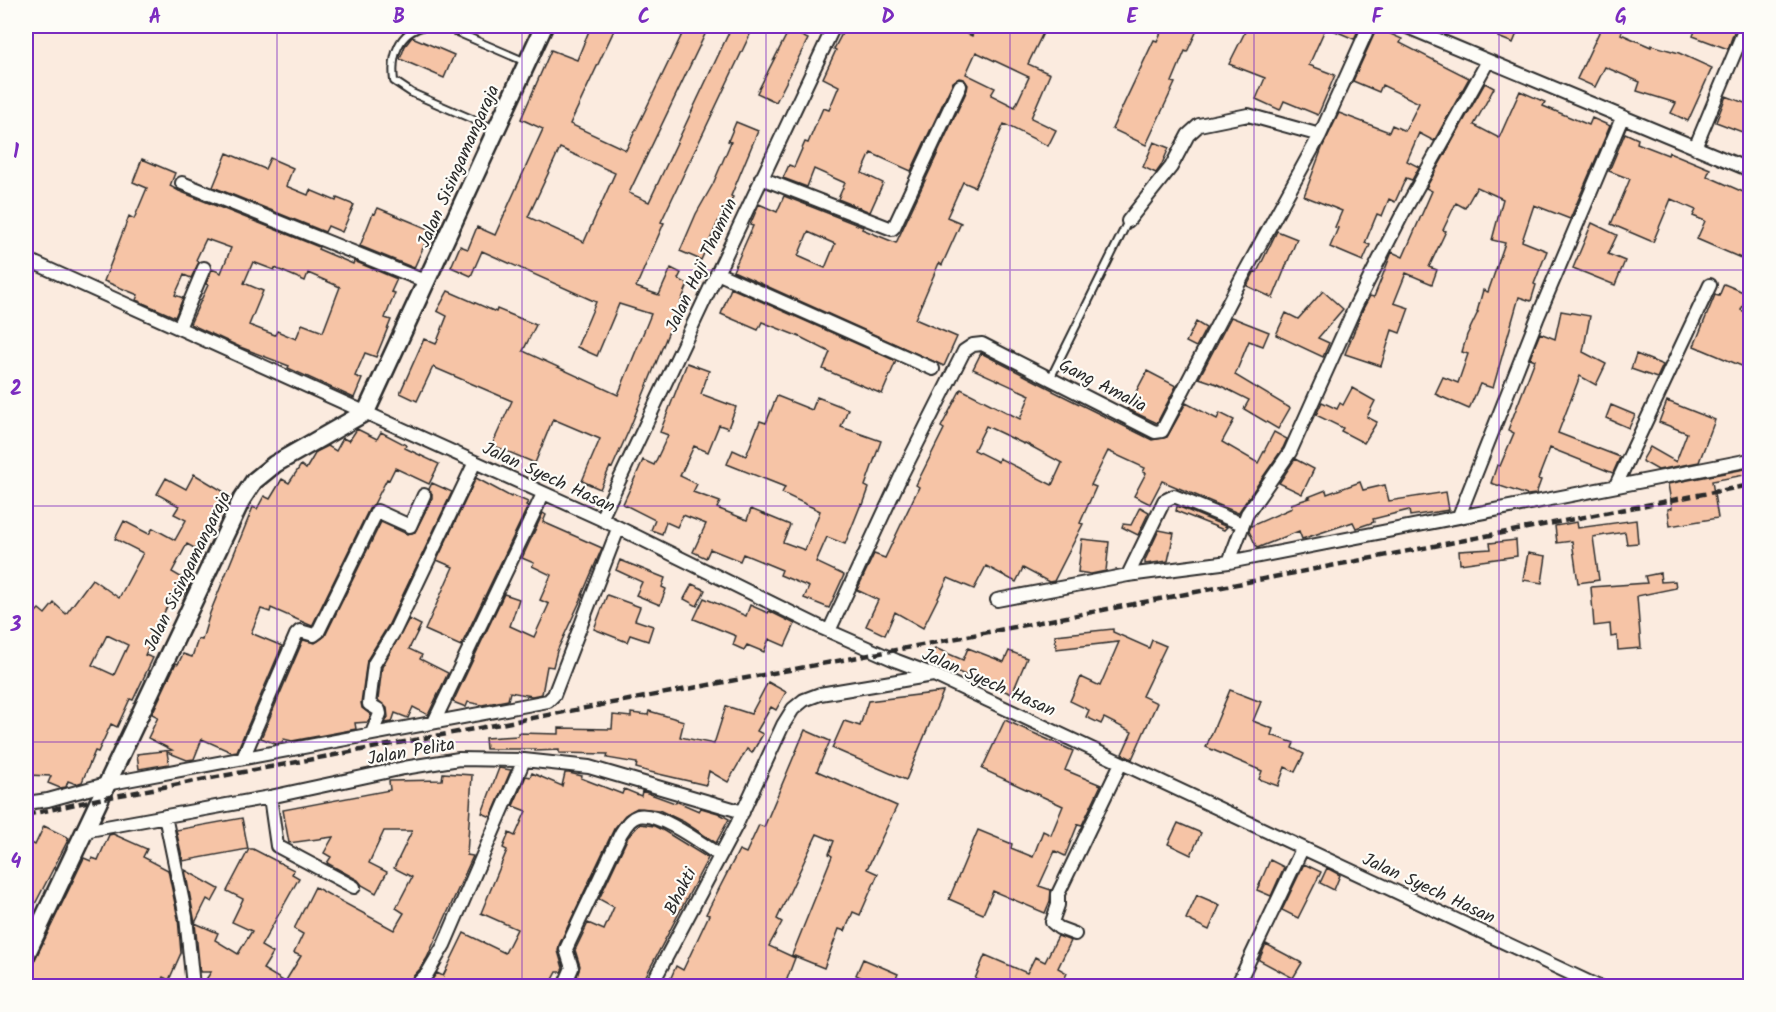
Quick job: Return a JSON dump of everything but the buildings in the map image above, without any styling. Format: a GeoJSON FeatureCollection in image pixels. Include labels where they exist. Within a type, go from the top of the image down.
{"type":"FeatureCollection","features":[{"type":"Feature","properties":{"kind":"street","name":"Jalan Sisingamangaraja"},"geometry":{"type":"LineString","coordinates":[[27,947],[242,499],[254,481],[275,464],[366,412],[544,26]]}},
{"type":"Feature","properties":{"kind":"street","name":"Jalan Haji Thamrin"},"geometry":{"type":"LineString","coordinates":[[601,519],[834,26]]}},
{"type":"Feature","properties":{"kind":"street","name":"Gang Amalia"},"geometry":{"type":"LineString","coordinates":[[829,631],[902,474],[964,351],[973,345],[982,344],[1155,432],[1162,431],[1241,279],[1320,135],[1369,26]]}},
{"type":"Feature","properties":{"kind":"street"},"geometry":{"type":"LineString","coordinates":[[1405,26],[1750,170]]}},
{"type":"Feature","properties":{"kind":"street"},"geometry":{"type":"LineString","coordinates":[[1695,148],[1746,26]]}},
{"type":"Feature","properties":{"kind":"street"},"geometry":{"type":"LineString","coordinates":[[1229,562],[1242,524],[1293,446],[1356,304],[1403,213],[1488,61]]}},
{"type":"Feature","properties":{"kind":"street"},"geometry":{"type":"LineString","coordinates":[[761,178],[892,229],[960,86]]}},
{"type":"Feature","properties":{"kind":"street"},"geometry":{"type":"LineString","coordinates":[[1128,221],[1171,167],[1188,135],[1199,125],[1248,116],[1320,135]]}},
{"type":"Feature","properties":{"kind":"street"},"geometry":{"type":"LineString","coordinates":[[1459,516],[1537,319],[1622,118]]}},
{"type":"Feature","properties":{"kind":"street"},"geometry":{"type":"LineString","coordinates":[[182,183],[427,282]]}},
{"type":"Feature","properties":{"kind":"street","name":"Jalan Syech Hasan"},"geometry":{"type":"LineString","coordinates":[[26,259],[601,519],[829,631],[934,675],[1302,849],[1573,982],[1597,987]]}},
{"type":"Feature","properties":{"kind":"street"},"geometry":{"type":"LineString","coordinates":[[179,328],[204,268]]}},
{"type":"Feature","properties":{"kind":"street"},"geometry":{"type":"LineString","coordinates":[[717,273],[933,369]]}},
{"type":"Feature","properties":{"kind":"street"},"geometry":{"type":"LineString","coordinates":[[1616,485],[1710,285]]}},
{"type":"Feature","properties":{"kind":"street"},"geometry":{"type":"LineString","coordinates":[[997,600],[1128,575],[1229,562],[1750,460]]}},
{"type":"Feature","properties":{"kind":"street"},"geometry":{"type":"LineString","coordinates":[[372,733],[380,714],[379,710],[369,704],[374,664],[395,630],[475,462]]}},
{"type":"Feature","properties":{"kind":"street"},"geometry":{"type":"LineString","coordinates":[[434,722],[543,494]]}},
{"type":"Feature","properties":{"kind":"street"},"geometry":{"type":"LineString","coordinates":[[243,758],[296,635],[300,631],[314,635],[318,632],[377,511],[410,526],[424,495]]}},
{"type":"Feature","properties":{"kind":"street"},"geometry":{"type":"LineString","coordinates":[[1128,575],[1164,501],[1169,498],[1174,496],[1242,524]]}},
{"type":"Feature","properties":{"kind":"street"},"geometry":{"type":"LineString","coordinates":[[26,803],[48,800],[106,784],[544,702],[551,698],[618,529]]}},
{"type":"Feature","properties":{"kind":"street","name":"Bhakti"},"geometry":{"type":"LineString","coordinates":[[651,987],[743,812],[783,725],[793,709],[804,700],[820,694],[934,675]]}},
{"type":"Feature","properties":{"kind":"street","name":"Jalan Pelita"},"geometry":{"type":"LineString","coordinates":[[84,831],[459,759],[524,760],[589,767],[743,812]]}},
{"type":"Feature","properties":{"kind":"street"},"geometry":{"type":"LineString","coordinates":[[416,987],[427,974],[444,945],[524,760]]}},
{"type":"Feature","properties":{"kind":"street"},"geometry":{"type":"LineString","coordinates":[[1075,934],[1059,928],[1052,922],[1058,905],[1058,894],[1121,764]]}},
{"type":"Feature","properties":{"kind":"street"},"geometry":{"type":"LineString","coordinates":[[270,797],[277,846],[354,887]]}},
{"type":"Feature","properties":{"kind":"street"},"geometry":{"type":"LineString","coordinates":[[165,816],[186,917],[193,987]]}},
{"type":"Feature","properties":{"kind":"street"},"geometry":{"type":"LineString","coordinates":[[564,987],[572,968],[566,949],[621,833],[630,820],[640,816],[654,817],[719,855]]}},
{"type":"Feature","properties":{"kind":"street"},"geometry":{"type":"LineString","coordinates":[[1237,987],[1302,849]]}},
{"type":"Feature","properties":{"kind":"lane"},"geometry":{"type":"LineString","coordinates":[[425,26],[412,28],[396,48],[392,65],[394,81],[412,93],[496,129]]}},
{"type":"Feature","properties":{"kind":"lane"},"geometry":{"type":"LineString","coordinates":[[436,26],[445,27],[526,62]]}},
{"type":"Feature","properties":{"kind":"lane"},"geometry":{"type":"LineString","coordinates":[[1050,379],[1128,221]]}},
{"type":"Feature","properties":{"kind":"railway"},"geometry":{"type":"LineString","coordinates":[[26,815],[99,799],[880,653],[1750,485]]}}]}
